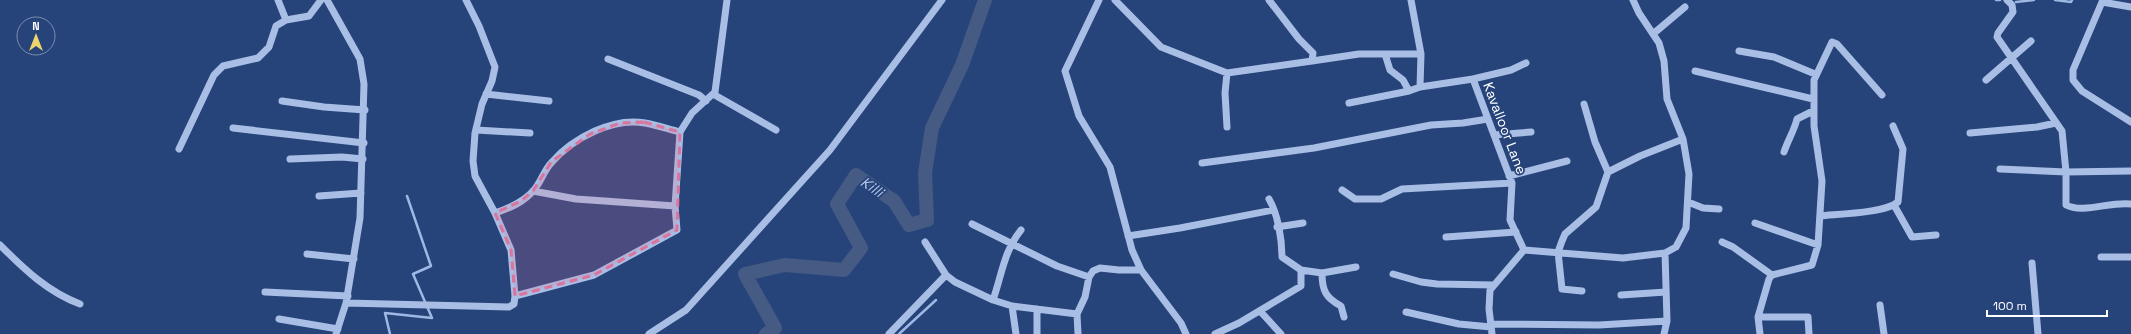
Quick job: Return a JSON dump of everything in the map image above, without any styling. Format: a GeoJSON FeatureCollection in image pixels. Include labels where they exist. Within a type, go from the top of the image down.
{"type":"FeatureCollection","features":[{"type":"Feature","properties":{"kind":"street"},"geometry":{"type":"LineString","coordinates":[[278,0],[286,20]]}},
{"type":"Feature","properties":{"kind":"street"},"geometry":{"type":"LineString","coordinates":[[179,149],[214,76],[223,66],[258,58],[269,47],[276,26],[286,20],[309,16],[321,0]]}},
{"type":"Feature","properties":{"kind":"street"},"geometry":{"type":"LineString","coordinates":[[279,319],[337,331],[347,299],[354,259],[360,218],[365,110],[364,84],[360,59],[327,0]]}},
{"type":"Feature","properties":{"kind":"street"},"geometry":{"type":"LineString","coordinates":[[265,292],[347,299],[509,307],[515,303],[511,250],[495,213],[475,176],[473,161],[476,130],[482,104],[492,81],[495,67],[479,26],[466,0]]}},
{"type":"Feature","properties":{"kind":"street"},"geometry":{"type":"LineString","coordinates":[[515,296],[594,275],[677,230],[676,206],[680,132],[692,114],[715,92],[721,60],[728,0]]}},
{"type":"Feature","properties":{"kind":"street"},"geometry":{"type":"LineString","coordinates":[[649,334],[686,310],[830,150],[942,0]]}},
{"type":"Feature","properties":{"kind":"street"},"geometry":{"type":"LineString","coordinates":[[1099,0],[1065,71],[1079,116],[1110,167],[1132,250],[1141,270],[1181,323],[1186,334]]}},
{"type":"Feature","properties":{"kind":"street"},"geometry":{"type":"LineString","coordinates":[[1115,0],[1161,47],[1227,73],[1359,54],[1421,54]]}},
{"type":"Feature","properties":{"kind":"street"},"geometry":{"type":"LineString","coordinates":[[1269,0],[1299,39],[1313,53],[1312,61]]}},
{"type":"Feature","properties":{"kind":"street"},"geometry":{"type":"LineString","coordinates":[[1411,0],[1421,54],[1420,87]]}},
{"type":"Feature","properties":{"kind":"street"},"geometry":{"type":"LineString","coordinates":[[1491,328],[1490,290],[1524,250],[1558,252],[1579,256],[1623,258],[1665,253],[1676,247],[1686,228],[1689,174],[1683,139],[1667,99],[1664,61],[1659,43],[1639,13],[1633,0]]}},
{"type":"Feature","properties":{"kind":"street"},"geometry":{"type":"LineString","coordinates":[[2007,0],[2012,5],[2013,12],[1998,33],[1997,37],[2062,131],[2066,172],[2066,205],[2075,209],[2117,203],[2131,204]]}},
{"type":"Feature","properties":{"kind":"street"},"geometry":{"type":"LineString","coordinates":[[2131,7],[2102,1],[2073,70],[2073,80],[2082,91],[2131,122]]}},
{"type":"Feature","properties":{"kind":"street"},"geometry":{"type":"LineString","coordinates":[[1653,34],[1685,7]]}},
{"type":"Feature","properties":{"kind":"street"},"geometry":{"type":"LineString","coordinates":[[1986,80],[2031,41]]}},
{"type":"Feature","properties":{"kind":"street"},"geometry":{"type":"LineString","coordinates":[[1760,334],[1758,317],[1767,284],[1772,275],[1812,265],[1818,245],[1822,181],[1812,99],[1815,74],[1832,42],[1837,44],[1882,95]]}},
{"type":"Feature","properties":{"kind":"street"},"geometry":{"type":"LineString","coordinates":[[1739,51],[1774,57],[1815,74]]}},
{"type":"Feature","properties":{"kind":"street"},"geometry":{"type":"LineString","coordinates":[[1385,54],[1390,70],[1403,80],[1409,91]]}},
{"type":"Feature","properties":{"kind":"street"},"geometry":{"type":"LineString","coordinates":[[608,59],[699,94],[706,100]]}},
{"type":"Feature","properties":{"kind":"street"},"geometry":{"type":"LineString","coordinates":[[1473,79],[1511,70],[1526,63]]}},
{"type":"Feature","properties":{"kind":"street"},"geometry":{"type":"LineString","coordinates":[[1695,71],[1812,99]]}},
{"type":"Feature","properties":{"kind":"street"},"geometry":{"type":"LineString","coordinates":[[1227,73],[1225,93],[1227,127]]}},
{"type":"Feature","properties":{"kind":"street","name":"Kavalloor Lane"},"geometry":{"type":"LineString","coordinates":[[1349,103],[1409,91],[1420,87],[1473,79],[1511,179],[1510,220],[1524,250]]}},
{"type":"Feature","properties":{"kind":"street"},"geometry":{"type":"LineString","coordinates":[[486,94],[549,101]]}},
{"type":"Feature","properties":{"kind":"street"},"geometry":{"type":"LineString","coordinates":[[713,94],[776,130]]}},
{"type":"Feature","properties":{"kind":"street"},"geometry":{"type":"LineString","coordinates":[[282,101],[324,107],[365,110]]}},
{"type":"Feature","properties":{"kind":"street"},"geometry":{"type":"LineString","coordinates":[[1582,292],[1562,289],[1558,252],[1566,234],[1596,207],[1608,172],[1595,142],[1584,104]]}},
{"type":"Feature","properties":{"kind":"street"},"geometry":{"type":"LineString","coordinates":[[1784,152],[1790,134],[1794,130],[1797,119],[1813,111]]}},
{"type":"Feature","properties":{"kind":"street"},"geometry":{"type":"LineString","coordinates":[[1202,163],[1314,148],[1431,125],[1463,123],[1488,119]]}},
{"type":"Feature","properties":{"kind":"street"},"geometry":{"type":"LineString","coordinates":[[495,213],[513,206],[534,191],[551,162],[578,140],[608,126],[620,123],[644,122],[680,132]]}},
{"type":"Feature","properties":{"kind":"street"},"geometry":{"type":"LineString","coordinates":[[1970,133],[2037,127],[2056,123]]}},
{"type":"Feature","properties":{"kind":"street"},"geometry":{"type":"LineString","coordinates":[[1820,216],[1856,213],[1894,205],[1898,202],[1903,149],[1893,126]]}},
{"type":"Feature","properties":{"kind":"street"},"geometry":{"type":"LineString","coordinates":[[233,128],[364,143]]}},
{"type":"Feature","properties":{"kind":"street"},"geometry":{"type":"LineString","coordinates":[[476,130],[530,133]]}},
{"type":"Feature","properties":{"kind":"street"},"geometry":{"type":"LineString","coordinates":[[1494,135],[1531,132]]}},
{"type":"Feature","properties":{"kind":"street"},"geometry":{"type":"LineString","coordinates":[[1608,172],[1640,156],[1683,139]]}},
{"type":"Feature","properties":{"kind":"street"},"geometry":{"type":"LineString","coordinates":[[290,159],[342,157],[363,159]]}},
{"type":"Feature","properties":{"kind":"street"},"geometry":{"type":"LineString","coordinates":[[1342,190],[1355,198],[1381,199],[1402,189],[1511,179],[1567,161]]}},
{"type":"Feature","properties":{"kind":"street"},"geometry":{"type":"LineString","coordinates":[[2000,169],[2066,172],[2131,171]]}},
{"type":"Feature","properties":{"kind":"street"},"geometry":{"type":"LineString","coordinates":[[534,191],[576,199],[676,206]]}},
{"type":"Feature","properties":{"kind":"street"},"geometry":{"type":"LineString","coordinates":[[319,196],[361,193]]}},
{"type":"Feature","properties":{"kind":"street"},"geometry":{"type":"LineString","coordinates":[[1269,199],[1278,227],[1282,245],[1282,257],[1301,270],[1322,273],[1356,267]]}},
{"type":"Feature","properties":{"kind":"street"},"geometry":{"type":"LineString","coordinates":[[1688,202],[1703,208],[1718,209]]}},
{"type":"Feature","properties":{"kind":"street"},"geometry":{"type":"LineString","coordinates":[[1894,205],[1912,236],[1936,235]]}},
{"type":"Feature","properties":{"kind":"street"},"geometry":{"type":"LineString","coordinates":[[1128,236],[1180,228],[1273,210]]}},
{"type":"Feature","properties":{"kind":"street"},"geometry":{"type":"LineString","coordinates":[[1278,227],[1303,223]]}},
{"type":"Feature","properties":{"kind":"street"},"geometry":{"type":"LineString","coordinates":[[1755,223],[1818,245]]}},
{"type":"Feature","properties":{"kind":"street"},"geometry":{"type":"LineString","coordinates":[[972,224],[1057,266],[1089,277]]}},
{"type":"Feature","properties":{"kind":"street"},"geometry":{"type":"LineString","coordinates":[[993,300],[1003,271],[1004,257],[1010,243],[1020,230]]}},
{"type":"Feature","properties":{"kind":"street"},"geometry":{"type":"LineString","coordinates":[[1446,237],[1516,232]]}},
{"type":"Feature","properties":{"kind":"street"},"geometry":{"type":"LineString","coordinates":[[925,242],[946,275],[955,282],[993,300],[1012,306],[1077,314]]}},
{"type":"Feature","properties":{"kind":"street"},"geometry":{"type":"LineString","coordinates":[[1722,242],[1732,247],[1772,275]]}},
{"type":"Feature","properties":{"kind":"street"},"geometry":{"type":"LineString","coordinates":[[0,246],[31,276],[62,297],[80,304]]}},
{"type":"Feature","properties":{"kind":"street"},"geometry":{"type":"LineString","coordinates":[[1664,334],[1667,321],[1665,253]]}},
{"type":"Feature","properties":{"kind":"street"},"geometry":{"type":"LineString","coordinates":[[307,254],[354,259]]}},
{"type":"Feature","properties":{"kind":"street"},"geometry":{"type":"LineString","coordinates":[[2101,257],[2131,257]]}},
{"type":"Feature","properties":{"kind":"street"},"geometry":{"type":"LineString","coordinates":[[2032,263],[2038,334]]}},
{"type":"Feature","properties":{"kind":"street"},"geometry":{"type":"LineString","coordinates":[[1078,334],[1077,314],[1085,297],[1089,277],[1093,271],[1100,268],[1141,270]]}},
{"type":"Feature","properties":{"kind":"street"},"geometry":{"type":"LineString","coordinates":[[1216,334],[1260,311],[1301,286],[1301,270]]}},
{"type":"Feature","properties":{"kind":"street"},"geometry":{"type":"LineString","coordinates":[[1322,273],[1322,288],[1329,299],[1341,306],[1344,317]]}},
{"type":"Feature","properties":{"kind":"street"},"geometry":{"type":"LineString","coordinates":[[1393,274],[1421,282],[1437,284],[1494,285]]}},
{"type":"Feature","properties":{"kind":"street"},"geometry":{"type":"LineString","coordinates":[[890,334],[946,275]]}},
{"type":"Feature","properties":{"kind":"street"},"geometry":{"type":"LineString","coordinates":[[1621,294],[1666,292]]}},
{"type":"Feature","properties":{"kind":"street"},"geometry":{"type":"LineString","coordinates":[[1880,305],[1884,334]]}},
{"type":"Feature","properties":{"kind":"street"},"geometry":{"type":"LineString","coordinates":[[1012,306],[1016,334]]}},
{"type":"Feature","properties":{"kind":"street"},"geometry":{"type":"LineString","coordinates":[[1037,309],[1037,334]]}},
{"type":"Feature","properties":{"kind":"street"},"geometry":{"type":"LineString","coordinates":[[1260,311],[1281,334]]}},
{"type":"Feature","properties":{"kind":"street"},"geometry":{"type":"LineString","coordinates":[[1406,312],[1459,324],[1491,328],[1599,325],[1667,321]]}},
{"type":"Feature","properties":{"kind":"street"},"geometry":{"type":"LineString","coordinates":[[1758,317],[1808,317],[1809,334]]}},
{"type":"Feature","properties":{"kind":"highlighted area"},"geometry":{"type":"Polygon","coordinates":[[[644,122],[680,132],[677,230],[594,275],[515,296],[511,250],[495,213],[521,201],[533,191],[551,162],[590,134],[620,123],[644,122]]]}},
{"type":"Feature","properties":{"kind":"waterway","name":"Killi"},"geometry":{"type":"LineString","coordinates":[[766,334],[775,328],[745,274],[785,265],[844,270],[861,248],[837,204],[856,175],[894,201],[909,225],[927,220],[925,173],[932,128],[962,65],[985,0]]}},
{"type":"Feature","properties":{"kind":"waterway"},"geometry":{"type":"LineString","coordinates":[[2016,2],[2034,0]]}},
{"type":"Feature","properties":{"kind":"waterway"},"geometry":{"type":"LineString","coordinates":[[2055,0],[2071,2],[2072,0]]}},
{"type":"Feature","properties":{"kind":"waterway"},"geometry":{"type":"LineString","coordinates":[[390,334],[385,313],[432,318],[413,274],[431,266],[407,196]]}},
{"type":"Feature","properties":{"kind":"waterway"},"geometry":{"type":"LineString","coordinates":[[899,334],[936,300]]}}]}
